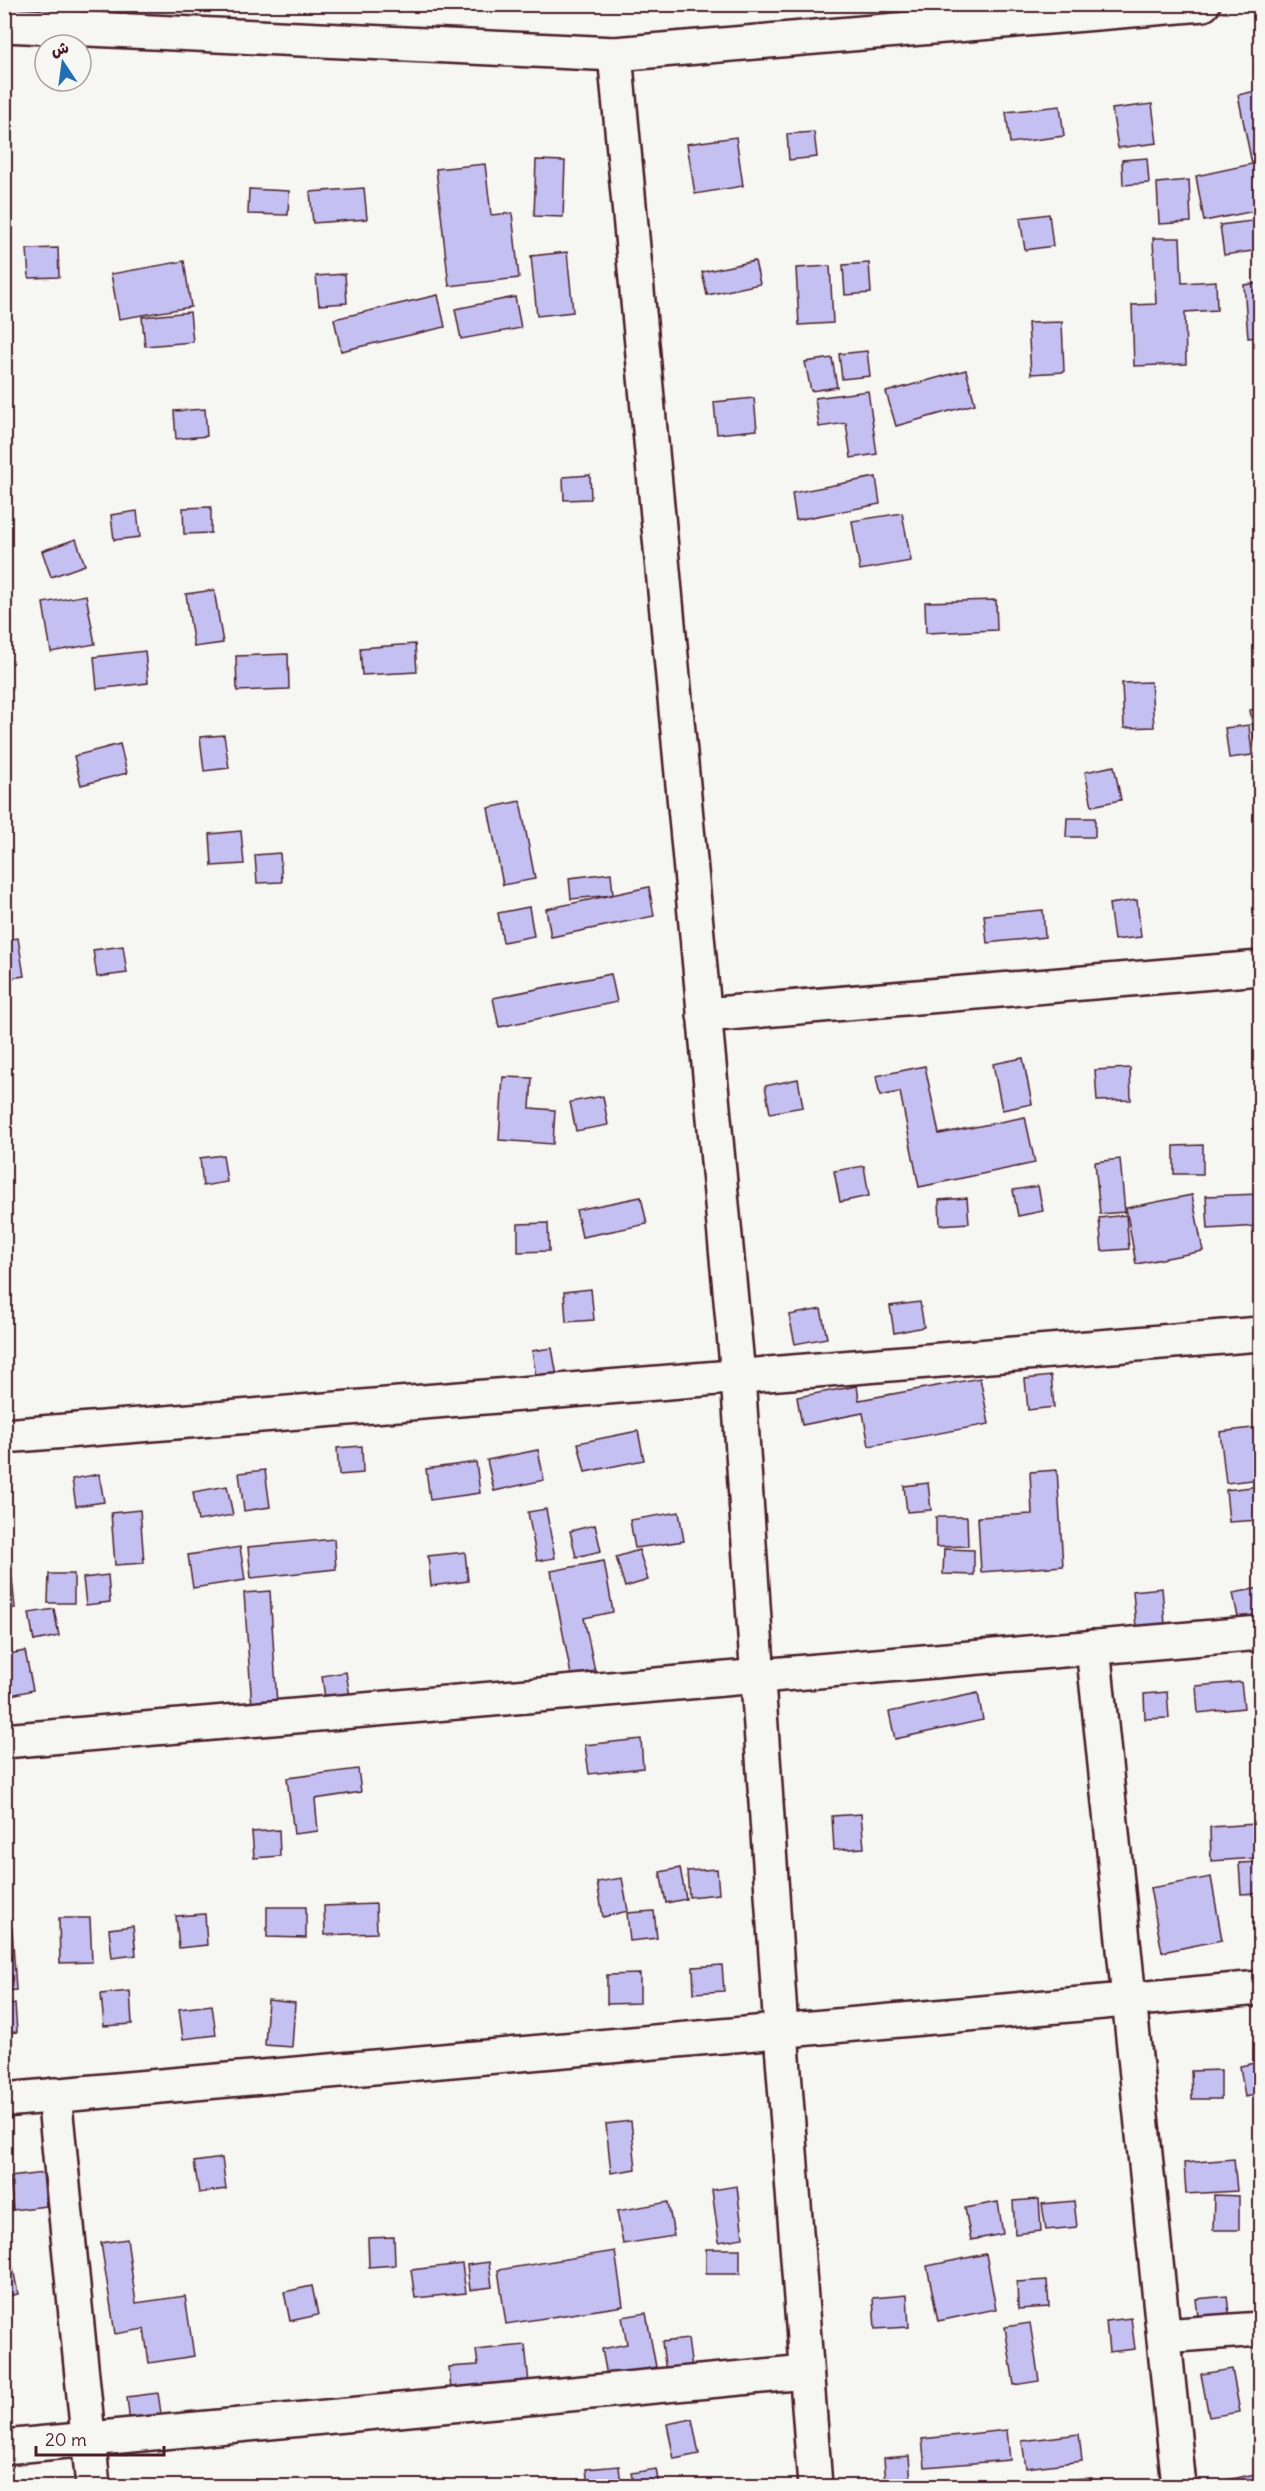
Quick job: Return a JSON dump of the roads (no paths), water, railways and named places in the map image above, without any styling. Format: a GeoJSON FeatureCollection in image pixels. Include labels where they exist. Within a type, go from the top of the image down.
{"type":"FeatureCollection","features":[{"type":"Feature","properties":{"kind":"main road"},"geometry":{"type":"LineString","coordinates":[[4,25],[615,54],[1203,4]]}},
{"type":"Feature","properties":{"kind":"main road"},"geometry":{"type":"LineString","coordinates":[[615,54],[738,1376],[781,2031],[815,2487]]}},
{"type":"Feature","properties":{"kind":"main road"},"geometry":{"type":"LineString","coordinates":[[704,1014],[1260,968]]}},
{"type":"Feature","properties":{"kind":"main road"},"geometry":{"type":"LineString","coordinates":[[4,1436],[1260,1334]]}},
{"type":"Feature","properties":{"kind":"main road"},"geometry":{"type":"LineString","coordinates":[[4,1741],[1260,1633]]}},
{"type":"Feature","properties":{"kind":"main road"},"geometry":{"type":"LineString","coordinates":[[1093,1647],[1179,2487]]}},
{"type":"Feature","properties":{"kind":"main road"},"geometry":{"type":"LineString","coordinates":[[4,2100],[1260,1988]]}},
{"type":"Feature","properties":{"kind":"main road"},"geometry":{"type":"LineString","coordinates":[[54,2095],[93,2487]]}},
{"type":"Feature","properties":{"kind":"main road"},"geometry":{"type":"LineString","coordinates":[[1164,2336],[1260,2329]]}},
{"type":"Feature","properties":{"kind":"main road"},"geometry":{"type":"LineString","coordinates":[[4,2447],[807,2372]]}}]}
